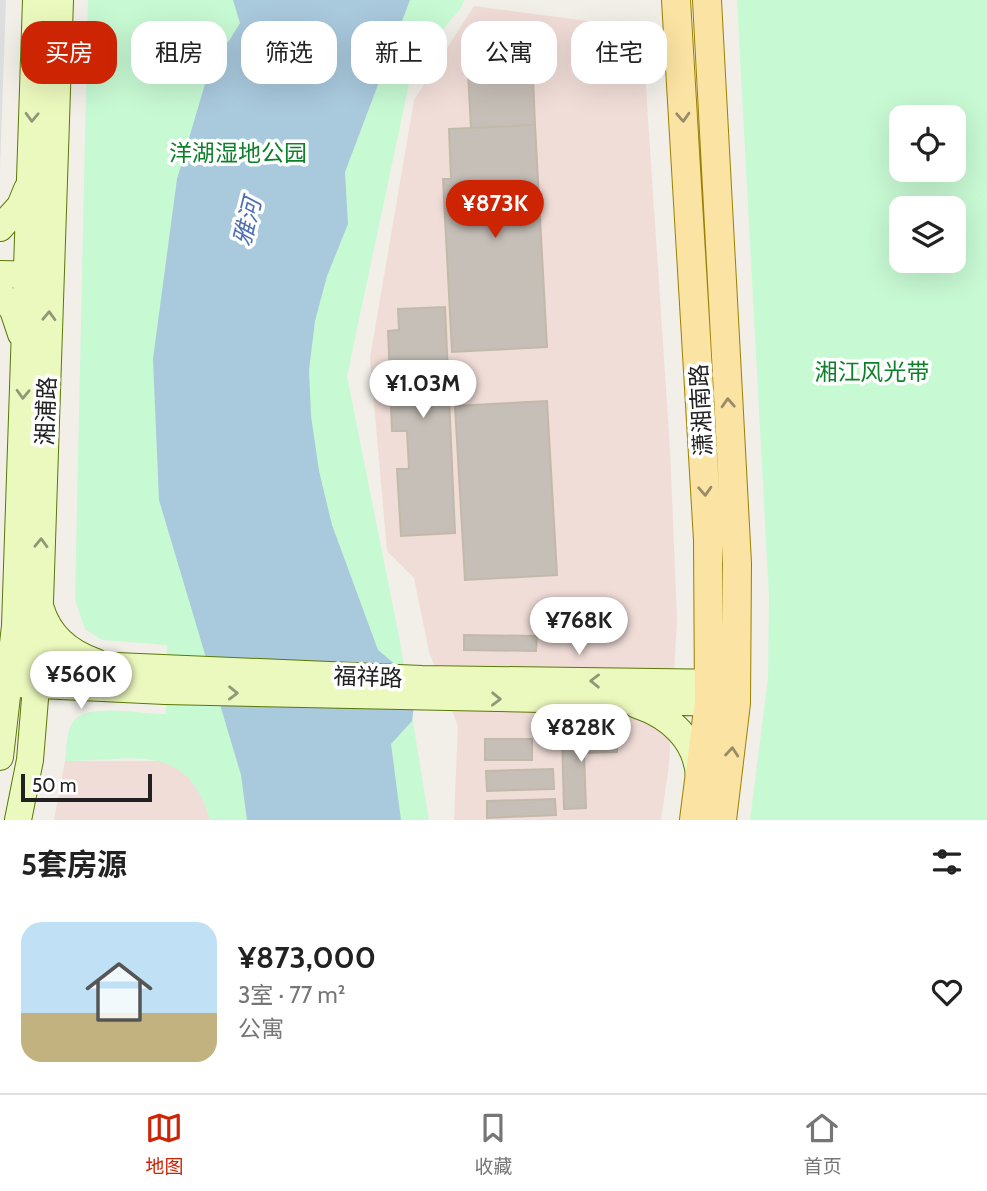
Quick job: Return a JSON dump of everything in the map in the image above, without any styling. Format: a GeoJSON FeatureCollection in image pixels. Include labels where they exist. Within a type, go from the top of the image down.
{"type":"FeatureCollection","features":[{"type":"Feature","properties":{"kind":"main road","name":"湘浦路"},"geometry":{"type":"LineString","coordinates":[[36,0],[30,173],[40,247]]}},
{"type":"Feature","properties":{"kind":"main road","name":"湘浦路"},"geometry":{"type":"LineString","coordinates":[[1,740],[16,672],[28,594],[40,247],[60,0]]}},
{"type":"Feature","properties":{"kind":"main road","name":"潇湘南路"},"geometry":{"type":"LineString","coordinates":[[676,0],[708,540],[709,620],[723,693],[694,820]]}},
{"type":"Feature","properties":{"kind":"main road","name":"潇湘南路"},"geometry":{"type":"LineString","coordinates":[[707,0],[737,563],[723,693],[722,820]]}},
{"type":"Feature","properties":{"kind":"main road"},"geometry":{"type":"LineString","coordinates":[[0,228],[20,206],[27,192],[30,173]]}},
{"type":"Feature","properties":{"kind":"main road"},"geometry":{"type":"LineString","coordinates":[[0,246],[40,247]]}},
{"type":"Feature","properties":{"kind":"main road"},"geometry":{"type":"LineString","coordinates":[[0,274],[39,275]]}},
{"type":"Feature","properties":{"kind":"main road","name":"湘浦路"},"geometry":{"type":"LineString","coordinates":[[28,594],[25,355],[39,275]]}},
{"type":"Feature","properties":{"kind":"main road"},"geometry":{"type":"LineString","coordinates":[[0,293],[13,310],[25,355]]}},
{"type":"Feature","properties":{"kind":"main road"},"geometry":{"type":"LineString","coordinates":[[0,632],[28,594],[45,622],[66,647],[114,678]]}},
{"type":"Feature","properties":{"kind":"main road"},"geometry":{"type":"LineString","coordinates":[[644,682],[663,679],[688,666],[703,647],[709,620]]}},
{"type":"Feature","properties":{"kind":"main road","name":"湘浦路"},"geometry":{"type":"LineString","coordinates":[[16,672],[30,760],[18,820]]}},
{"type":"Feature","properties":{"kind":"main road","name":"福祥路"},"geometry":{"type":"LineString","coordinates":[[16,672],[162,680],[425,688],[605,700],[723,693]]}},
{"type":"Feature","properties":{"kind":"main road"},"geometry":{"type":"LineString","coordinates":[[30,760],[37,737],[57,704],[69,695],[114,678]]}},
{"type":"Feature","properties":{"kind":"main road","name":"福祥路"},"geometry":{"type":"LineString","coordinates":[[425,688],[644,682],[723,693]]}},
{"type":"Feature","properties":{"kind":"main road"},"geometry":{"type":"LineString","coordinates":[[605,700],[651,710],[681,732],[697,759],[699,789]]}},
{"type":"Feature","properties":{"kind":"shaded area"},"geometry":{"type":"Polygon","coordinates":[[[0,0],[6,0],[0,168],[0,0]]]}},
{"type":"Feature","properties":{"kind":"shaded area"},"geometry":{"type":"Polygon","coordinates":[[[474,6],[589,21],[571,21],[571,84],[646,84],[670,448],[677,620],[669,765],[661,820],[454,820],[458,726],[429,652],[414,578],[387,551],[370,358],[414,100],[424,84],[447,84],[447,48],[461,26],[461,84],[557,84],[557,21],[464,21],[474,6]]]}},
{"type":"Feature","properties":{"kind":"shaded area"},"geometry":{"type":"Polygon","coordinates":[[[65,761],[164,761],[185,773],[202,794],[210,820],[54,820],[65,761]]]}},
{"type":"Feature","properties":{"kind":"green space","name":"洋湖湿地公园"},"geometry":{"type":"Polygon","coordinates":[[[88,0],[464,0],[447,25],[447,21],[351,21],[351,84],[409,84],[347,376],[400,642],[429,820],[210,820],[200,794],[187,777],[172,766],[154,760],[135,759],[65,761],[69,731],[79,716],[102,711],[166,714],[167,645],[102,640],[85,629],[75,600],[86,84],[117,84],[117,21],[88,21],[88,0]]]}},
{"type":"Feature","properties":{"kind":"green space","name":"湘江风光带"},"geometry":{"type":"Polygon","coordinates":[[[737,0],[987,0],[987,820],[750,820],[768,679],[769,596],[737,0]]]}},
{"type":"Feature","properties":{"kind":"water","name":"雅河"},"geometry":{"type":"Polygon","coordinates":[[[233,0],[410,0],[402,21],[351,21],[351,84],[378,84],[345,172],[348,224],[327,276],[315,321],[309,370],[311,416],[319,471],[332,525],[378,650],[402,670],[414,706],[412,721],[391,744],[401,820],[247,820],[241,775],[159,500],[153,359],[177,179],[205,84],[227,84],[227,42],[240,23],[233,0]]]}},
{"type":"Feature","properties":{"kind":"building"},"geometry":{"type":"Polygon","coordinates":[[[469,84],[533,84],[535,125],[471,128],[469,84]]]}},
{"type":"Feature","properties":{"kind":"building"},"geometry":{"type":"Polygon","coordinates":[[[535,125],[547,347],[452,352],[443,179],[451,179],[449,129],[535,125]]]}},
{"type":"Feature","properties":{"kind":"building"},"geometry":{"type":"Polygon","coordinates":[[[445,307],[455,533],[401,536],[397,469],[409,469],[407,431],[392,431],[388,331],[399,330],[398,309],[445,307]]]}},
{"type":"Feature","properties":{"kind":"building"},"geometry":{"type":"Polygon","coordinates":[[[547,401],[557,575],[465,580],[455,406],[547,401]]]}},
{"type":"Feature","properties":{"kind":"building"},"geometry":{"type":"Polygon","coordinates":[[[464,635],[537,636],[536,651],[464,650],[464,635]]]}},
{"type":"Feature","properties":{"kind":"building"},"geometry":{"type":"Polygon","coordinates":[[[617,733],[617,752],[584,753],[586,808],[564,809],[562,735],[617,733]]]}},
{"type":"Feature","properties":{"kind":"building"},"geometry":{"type":"Polygon","coordinates":[[[485,739],[532,739],[532,760],[485,760],[485,739]]]}},
{"type":"Feature","properties":{"kind":"building"},"geometry":{"type":"Polygon","coordinates":[[[553,769],[554,789],[487,791],[486,771],[553,769]]]}},
{"type":"Feature","properties":{"kind":"building"},"geometry":{"type":"Polygon","coordinates":[[[555,799],[556,815],[487,818],[487,801],[555,799]]]}}]}
